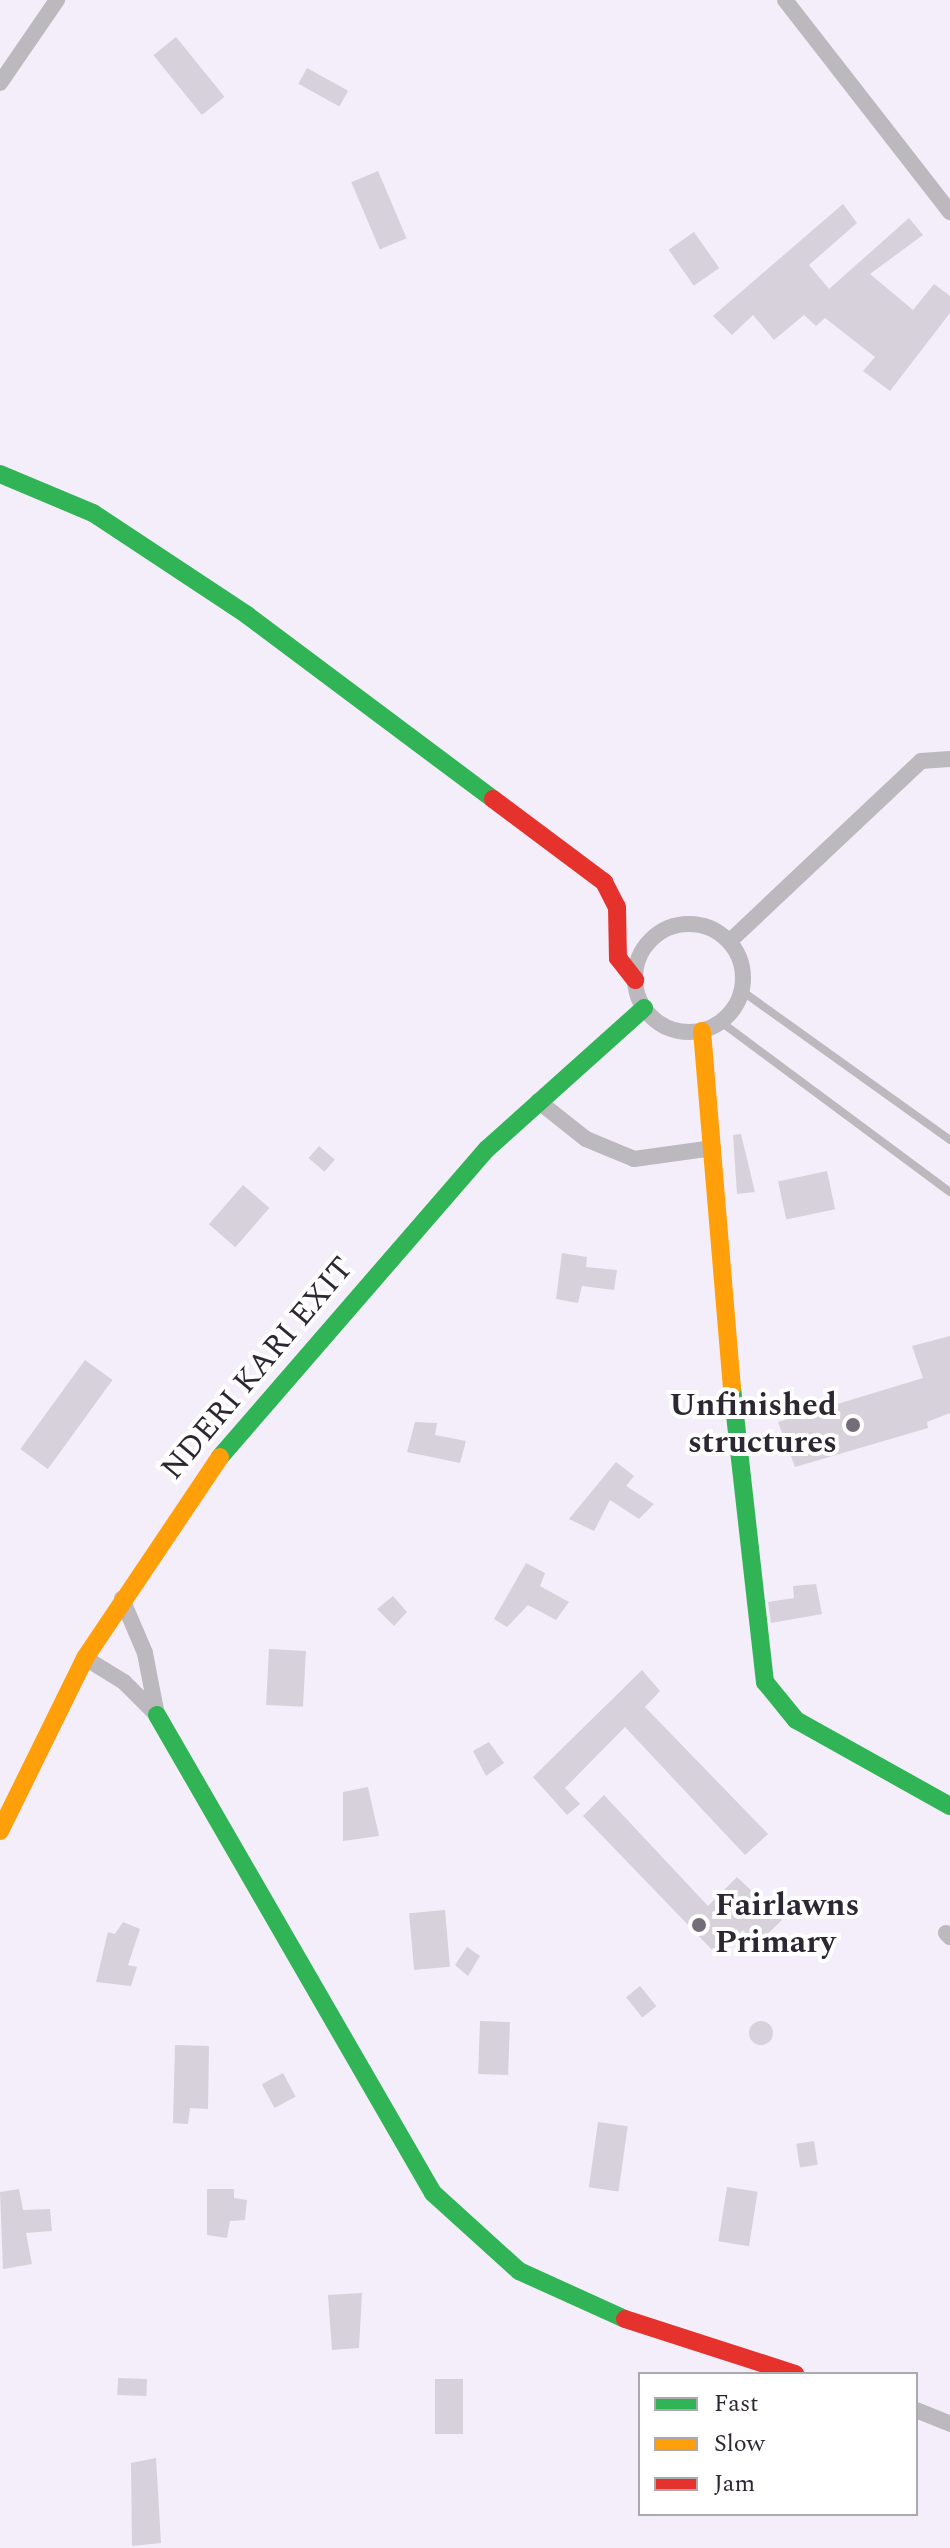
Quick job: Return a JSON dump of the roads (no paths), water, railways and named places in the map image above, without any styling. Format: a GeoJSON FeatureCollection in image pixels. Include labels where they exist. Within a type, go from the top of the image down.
{"type":"FeatureCollection","features":[{"type":"Feature","properties":{"kind":"street"},"geometry":{"type":"LineString","coordinates":[[0,83],[57,0]]}},
{"type":"Feature","properties":{"kind":"street"},"geometry":{"type":"LineString","coordinates":[[785,0],[950,212]]}},
{"type":"Feature","properties":{"kind":"street"},"geometry":{"type":"LineString","coordinates":[[0,474],[93,513],[247,615],[604,882],[617,907],[618,958],[635,980],[644,1008],[669,1029],[702,1031],[721,1022],[742,991],[743,970],[730,941],[705,926],[668,929],[641,954],[635,980]]}},
{"type":"Feature","properties":{"kind":"street"},"geometry":{"type":"LineString","coordinates":[[730,941],[921,761],[950,759]]}},
{"type":"Feature","properties":{"kind":"street","name":"NDERI KARI EXIT"},"geometry":{"type":"LineString","coordinates":[[0,1831],[85,1658],[122,1599],[261,1403],[487,1149],[644,1008]]}},
{"type":"Feature","properties":{"kind":"street"},"geometry":{"type":"LineString","coordinates":[[702,1031],[746,1546],[765,1682],[796,1720],[950,1806]]}},
{"type":"Feature","properties":{"kind":"street"},"geometry":{"type":"LineString","coordinates":[[538,1101],[586,1139],[621,1155],[665,1157],[713,1148]]}},
{"type":"Feature","properties":{"kind":"street"},"geometry":{"type":"LineString","coordinates":[[122,1599],[145,1653],[157,1715]]}},
{"type":"Feature","properties":{"kind":"street"},"geometry":{"type":"LineString","coordinates":[[85,1658],[124,1682],[157,1715],[433,2193],[519,2271],[561,2295],[711,2352],[787,2372]]}},
{"type":"Feature","properties":{"kind":"street"},"geometry":{"type":"LineString","coordinates":[[918,2411],[950,2424]]}},
{"type":"Feature","properties":{"kind":"lane"},"geometry":{"type":"LineString","coordinates":[[742,991],[950,1140]]}},
{"type":"Feature","properties":{"kind":"lane"},"geometry":{"type":"LineString","coordinates":[[721,1022],[950,1192]]}},
{"type":"Feature","properties":{"kind":"place","name":"Unfinished structures"},"geometry":{"type":"Point","coordinates":[853,1425]}},
{"type":"Feature","properties":{"kind":"place","name":"Fairlawns Primary"},"geometry":{"type":"Point","coordinates":[699,1925]}}]}
